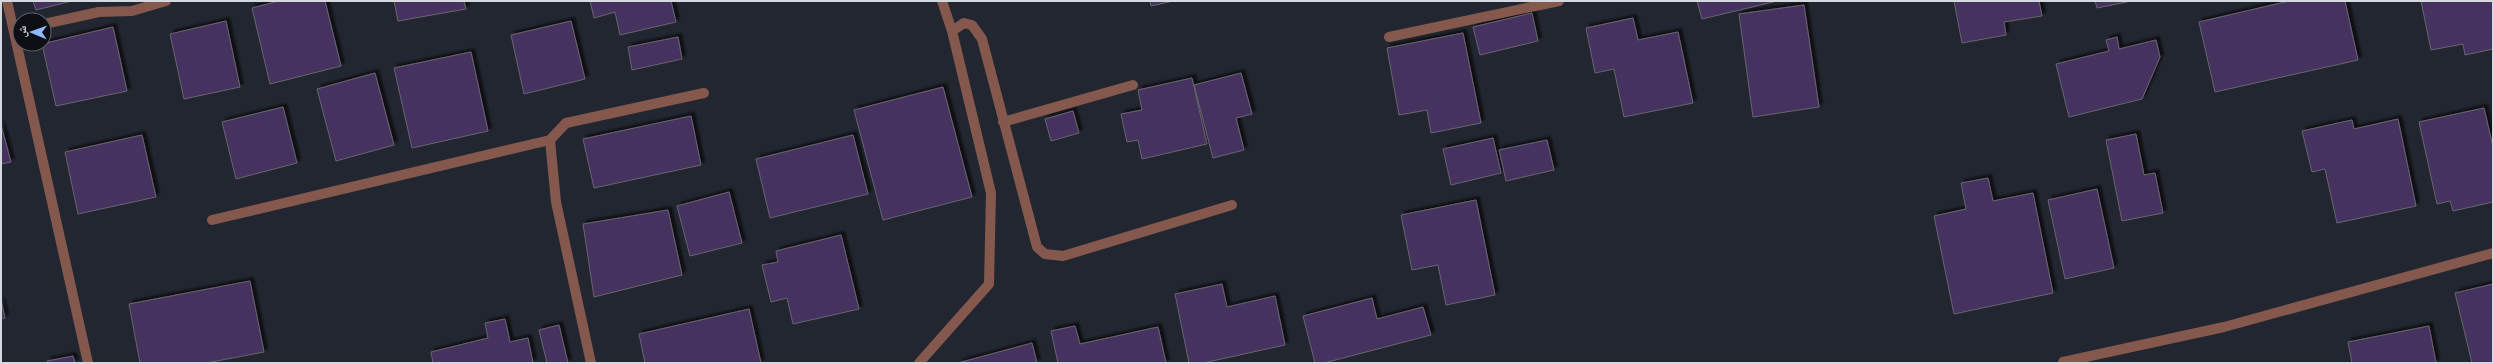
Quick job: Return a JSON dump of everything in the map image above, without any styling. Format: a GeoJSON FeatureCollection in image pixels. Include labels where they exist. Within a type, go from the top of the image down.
{"type":"FeatureCollection","features":[{"type":"Feature","properties":{"kind":"street"},"geometry":{"type":"LineString","coordinates":[[7,1],[12,15]]}},
{"type":"Feature","properties":{"kind":"street"},"geometry":{"type":"LineString","coordinates":[[52,22],[99,12],[132,11],[166,1]]}},
{"type":"Feature","properties":{"kind":"street"},"geometry":{"type":"LineString","coordinates":[[919,363],[989,284],[991,193],[952,31],[942,1]]}},
{"type":"Feature","properties":{"kind":"street"},"geometry":{"type":"LineString","coordinates":[[1389,37],[1558,1]]}},
{"type":"Feature","properties":{"kind":"street"},"geometry":{"type":"LineString","coordinates":[[952,31],[964,24],[972,25],[982,39],[1037,247],[1045,254],[1063,256],[1232,205]]}},
{"type":"Feature","properties":{"kind":"street"},"geometry":{"type":"LineString","coordinates":[[22,52],[88,363]]}},
{"type":"Feature","properties":{"kind":"street"},"geometry":{"type":"LineString","coordinates":[[1004,122],[1134,84]]}},
{"type":"Feature","properties":{"kind":"street"},"geometry":{"type":"LineString","coordinates":[[212,220],[550,140],[566,123],[704,93]]}},
{"type":"Feature","properties":{"kind":"street"},"geometry":{"type":"LineString","coordinates":[[550,140],[556,202],[591,363]]}},
{"type":"Feature","properties":{"kind":"street"},"geometry":{"type":"LineString","coordinates":[[2063,362],[2224,327],[2493,253]]}},
{"type":"Feature","properties":{"kind":"building"},"geometry":{"type":"Polygon","coordinates":[[[33,1],[72,1],[36,10],[33,1]]]}},
{"type":"Feature","properties":{"kind":"building"},"geometry":{"type":"Polygon","coordinates":[[[279,1],[325,1],[341,66],[270,84],[252,8],[279,1]]]}},
{"type":"Feature","properties":{"kind":"building"},"geometry":{"type":"Polygon","coordinates":[[[394,1],[464,1],[466,9],[398,21],[394,1]]]}},
{"type":"Feature","properties":{"kind":"building"},"geometry":{"type":"Polygon","coordinates":[[[590,1],[671,1],[676,22],[620,35],[615,12],[594,18],[590,1]]]}},
{"type":"Feature","properties":{"kind":"building"},"geometry":{"type":"Polygon","coordinates":[[[1150,1],[1173,1],[1151,6],[1150,1]]]}},
{"type":"Feature","properties":{"kind":"building"},"geometry":{"type":"Polygon","coordinates":[[[1697,1],[1777,1],[1702,19],[1697,1]]]}},
{"type":"Feature","properties":{"kind":"building"},"geometry":{"type":"Polygon","coordinates":[[[1954,1],[2039,1],[2042,16],[2004,22],[2006,35],[1962,43],[1954,1]]]}},
{"type":"Feature","properties":{"kind":"building"},"geometry":{"type":"Polygon","coordinates":[[[2095,1],[2132,1],[2097,8],[2095,1]]]}},
{"type":"Feature","properties":{"kind":"building"},"geometry":{"type":"Polygon","coordinates":[[[2289,1],[2345,1],[2358,60],[2215,92],[2199,22],[2289,1]]]}},
{"type":"Feature","properties":{"kind":"building"},"geometry":{"type":"Polygon","coordinates":[[[2421,1],[2493,1],[2493,49],[2465,55],[2463,44],[2431,50],[2421,1]]]}},
{"type":"Feature","properties":{"kind":"building"},"geometry":{"type":"Polygon","coordinates":[[[1804,5],[1819,107],[1753,117],[1739,14],[1804,5]]]}},
{"type":"Feature","properties":{"kind":"building"},"geometry":{"type":"Polygon","coordinates":[[[1532,13],[1538,41],[1480,55],[1473,27],[1532,13]]]}},
{"type":"Feature","properties":{"kind":"building"},"geometry":{"type":"Polygon","coordinates":[[[1633,18],[1638,40],[1678,32],[1693,103],[1624,117],[1614,69],[1595,73],[1586,28],[1633,18]]]}},
{"type":"Feature","properties":{"kind":"building"},"geometry":{"type":"Polygon","coordinates":[[[226,21],[240,87],[184,99],[170,34],[226,21]]]}},
{"type":"Feature","properties":{"kind":"building"},"geometry":{"type":"Polygon","coordinates":[[[571,21],[585,79],[524,94],[511,35],[571,21]]]}},
{"type":"Feature","properties":{"kind":"building"},"geometry":{"type":"Polygon","coordinates":[[[113,27],[127,91],[56,106],[44,52],[52,52],[52,42],[113,27]]]}},
{"type":"Feature","properties":{"kind":"building"},"geometry":{"type":"Polygon","coordinates":[[[1463,33],[1481,123],[1431,133],[1427,110],[1399,115],[1387,48],[1463,33]]]}},
{"type":"Feature","properties":{"kind":"building"},"geometry":{"type":"Polygon","coordinates":[[[678,37],[682,59],[632,70],[628,47],[678,37]]]}},
{"type":"Feature","properties":{"kind":"building"},"geometry":{"type":"Polygon","coordinates":[[[2117,37],[2119,49],[2156,40],[2160,57],[2142,99],[2069,117],[2056,64],[2109,51],[2106,40],[2117,37]]]}},
{"type":"Feature","properties":{"kind":"building"},"geometry":{"type":"Polygon","coordinates":[[[471,52],[488,131],[412,148],[394,68],[471,52]]]}},
{"type":"Feature","properties":{"kind":"building"},"geometry":{"type":"Polygon","coordinates":[[[375,73],[394,145],[336,161],[317,89],[375,73]]]}},
{"type":"Feature","properties":{"kind":"building"},"geometry":{"type":"Polygon","coordinates":[[[1241,73],[1252,114],[1236,118],[1244,150],[1213,158],[1194,85],[1241,73]]]}},
{"type":"Feature","properties":{"kind":"building"},"geometry":{"type":"Polygon","coordinates":[[[1192,78],[1207,144],[1142,159],[1138,140],[1127,142],[1121,114],[1142,110],[1138,90],[1192,78]]]}},
{"type":"Feature","properties":{"kind":"building"},"geometry":{"type":"Polygon","coordinates":[[[943,87],[972,197],[883,220],[854,110],[943,87]]]}},
{"type":"Feature","properties":{"kind":"building"},"geometry":{"type":"Polygon","coordinates":[[[283,107],[297,163],[236,179],[222,122],[283,107]]]}},
{"type":"Feature","properties":{"kind":"building"},"geometry":{"type":"Polygon","coordinates":[[[2484,108],[2493,147],[2493,202],[2453,211],[2450,201],[2437,204],[2419,122],[2484,108]]]}},
{"type":"Feature","properties":{"kind":"building"},"geometry":{"type":"Polygon","coordinates":[[[1073,111],[1079,133],[1051,141],[1045,119],[1073,111]]]}},
{"type":"Feature","properties":{"kind":"building"},"geometry":{"type":"Polygon","coordinates":[[[691,116],[701,165],[594,188],[583,139],[691,116]]]}},
{"type":"Feature","properties":{"kind":"building"},"geometry":{"type":"Polygon","coordinates":[[[2398,119],[2416,206],[2337,223],[2325,169],[2312,172],[2302,131],[2352,120],[2354,129],[2398,119]]]}},
{"type":"Feature","properties":{"kind":"building"},"geometry":{"type":"Polygon","coordinates":[[[1,125],[11,162],[1,164],[1,125]]]}},
{"type":"Feature","properties":{"kind":"building"},"geometry":{"type":"Polygon","coordinates":[[[2136,134],[2144,175],[2155,173],[2163,213],[2122,221],[2106,140],[2136,134]]]}},
{"type":"Feature","properties":{"kind":"building"},"geometry":{"type":"Polygon","coordinates":[[[142,135],[156,197],[78,214],[65,152],[142,135]]]}},
{"type":"Feature","properties":{"kind":"building"},"geometry":{"type":"Polygon","coordinates":[[[853,135],[868,194],[770,218],[756,159],[853,135]]]}},
{"type":"Feature","properties":{"kind":"building"},"geometry":{"type":"Polygon","coordinates":[[[1493,138],[1501,173],[1451,185],[1443,149],[1493,138]]]}},
{"type":"Feature","properties":{"kind":"building"},"geometry":{"type":"Polygon","coordinates":[[[1547,140],[1554,170],[1506,181],[1499,150],[1547,140]]]}},
{"type":"Feature","properties":{"kind":"building"},"geometry":{"type":"Polygon","coordinates":[[[1988,178],[1993,201],[2033,193],[2053,293],[1954,314],[1934,216],[1966,209],[1961,183],[1988,178]]]}},
{"type":"Feature","properties":{"kind":"building"},"geometry":{"type":"Polygon","coordinates":[[[2097,189],[2114,268],[2065,279],[2048,200],[2097,189]]]}},
{"type":"Feature","properties":{"kind":"building"},"geometry":{"type":"Polygon","coordinates":[[[729,192],[742,243],[690,256],[677,206],[729,192]]]}},
{"type":"Feature","properties":{"kind":"building"},"geometry":{"type":"Polygon","coordinates":[[[1476,200],[1495,295],[1446,305],[1438,265],[1412,270],[1401,215],[1476,200]]]}},
{"type":"Feature","properties":{"kind":"building"},"geometry":{"type":"Polygon","coordinates":[[[668,210],[682,275],[594,297],[583,224],[668,210]]]}},
{"type":"Feature","properties":{"kind":"building"},"geometry":{"type":"Polygon","coordinates":[[[841,235],[859,309],[793,324],[787,298],[771,302],[762,265],[778,262],[776,251],[841,235]]]}},
{"type":"Feature","properties":{"kind":"building"},"geometry":{"type":"Polygon","coordinates":[[[250,281],[264,352],[206,363],[140,363],[129,304],[250,281]]]}},
{"type":"Feature","properties":{"kind":"building"},"geometry":{"type":"Polygon","coordinates":[[[1222,284],[1227,307],[1275,296],[1285,345],[1203,363],[1189,363],[1175,294],[1222,284]]]}},
{"type":"Feature","properties":{"kind":"building"},"geometry":{"type":"Polygon","coordinates":[[[2493,284],[2493,363],[2472,363],[2455,293],[2493,284]]]}},
{"type":"Feature","properties":{"kind":"building"},"geometry":{"type":"Polygon","coordinates":[[[1372,298],[1377,319],[1423,307],[1431,335],[1324,363],[1315,363],[1303,316],[1372,298]]]}},
{"type":"Feature","properties":{"kind":"building"},"geometry":{"type":"Polygon","coordinates":[[[1,300],[5,318],[1,319],[1,300]]]}},
{"type":"Feature","properties":{"kind":"building"},"geometry":{"type":"Polygon","coordinates":[[[749,309],[761,363],[645,363],[639,334],[749,309]]]}},
{"type":"Feature","properties":{"kind":"building"},"geometry":{"type":"Polygon","coordinates":[[[505,319],[510,342],[528,338],[533,363],[433,363],[431,352],[488,338],[485,323],[505,319]]]}},
{"type":"Feature","properties":{"kind":"building"},"geometry":{"type":"Polygon","coordinates":[[[559,325],[568,363],[547,363],[539,330],[559,325]]]}},
{"type":"Feature","properties":{"kind":"building"},"geometry":{"type":"Polygon","coordinates":[[[1075,326],[1080,344],[1158,327],[1166,363],[1058,363],[1051,331],[1075,326]]]}},
{"type":"Feature","properties":{"kind":"building"},"geometry":{"type":"Polygon","coordinates":[[[2429,326],[2436,363],[2352,363],[2348,342],[2429,326]]]}},
{"type":"Feature","properties":{"kind":"building"},"geometry":{"type":"Polygon","coordinates":[[[1032,343],[1037,363],[958,363],[1032,343]]]}},
{"type":"Feature","properties":{"kind":"building"},"geometry":{"type":"Polygon","coordinates":[[[73,356],[75,363],[48,363],[47,361],[73,356]]]}}]}
